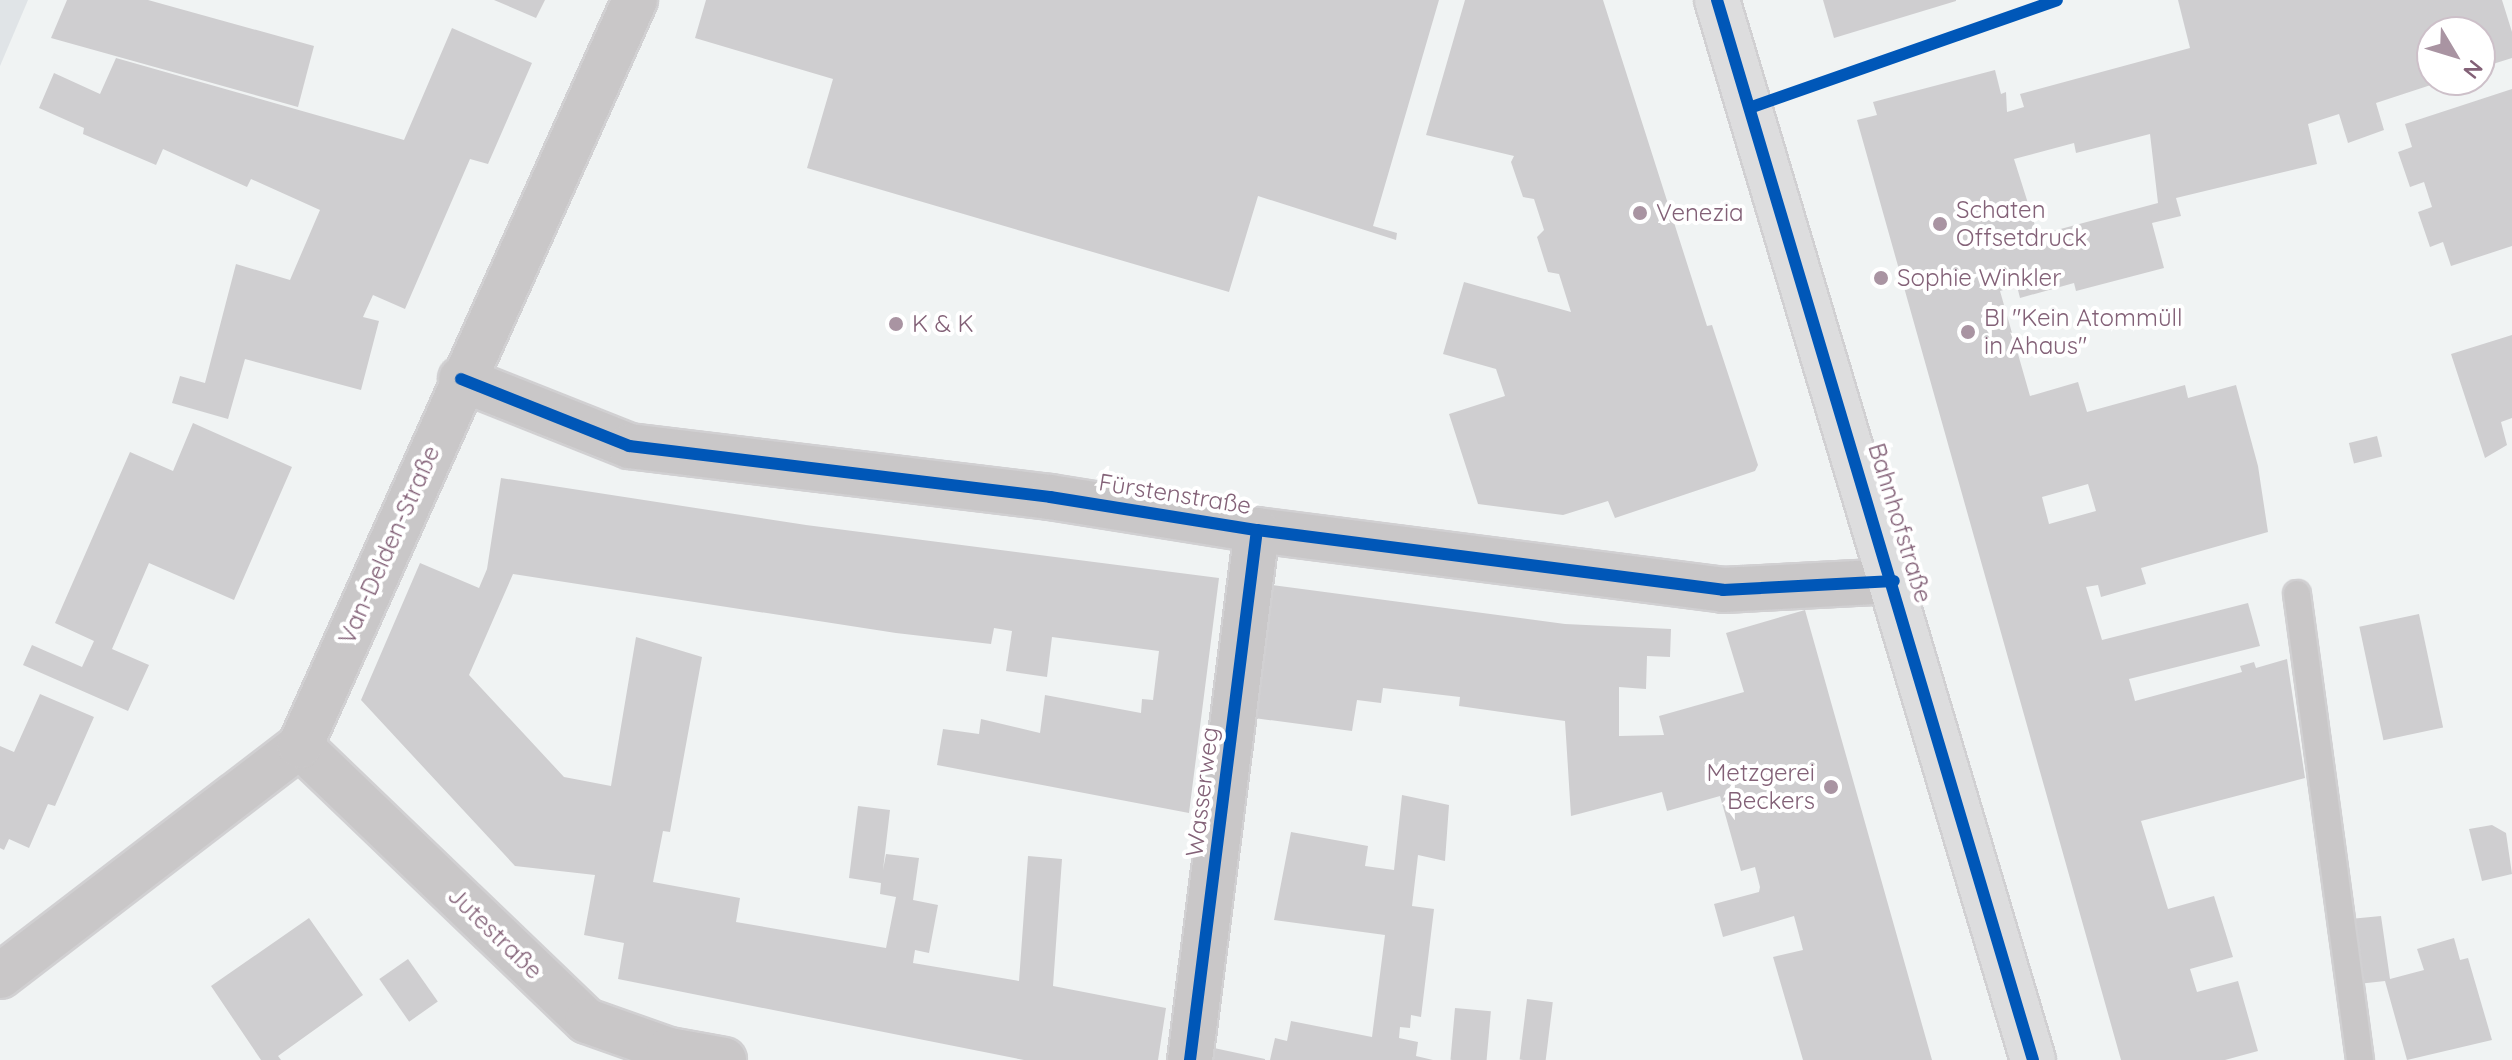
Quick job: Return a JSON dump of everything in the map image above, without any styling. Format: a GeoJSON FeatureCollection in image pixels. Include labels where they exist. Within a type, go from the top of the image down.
{"type":"FeatureCollection","features":[{"type":"Feature","properties":{"kind":"street","name":"Van-Delden-Straße"},"geometry":{"type":"LineString","coordinates":[[0,976],[300,746],[461,379],[635,0]]}},
{"type":"Feature","properties":{"kind":"street","name":"Bahnhofstraße"},"geometry":{"type":"LineString","coordinates":[[1717,0],[1894,581],[2033,1060]]}},
{"type":"Feature","properties":{"kind":"street","name":"Fürstenstraße"},"geometry":{"type":"LineString","coordinates":[[461,379],[629,446],[1050,497],[1257,530],[1723,590],[1894,581]]}},
{"type":"Feature","properties":{"kind":"street","name":"Wasserweg"},"geometry":{"type":"LineString","coordinates":[[1190,1060],[1257,530]]}},
{"type":"Feature","properties":{"kind":"street","name":"Jutestraße"},"geometry":{"type":"LineString","coordinates":[[300,746],[587,1021],[668,1055],[724,1060]]}},
{"type":"Feature","properties":{"kind":"lane"},"geometry":{"type":"LineString","coordinates":[[2297,594],[2360,1060]]}},
{"type":"Feature","properties":{"kind":"shaded area"},"geometry":{"type":"Polygon","coordinates":[[[0,0],[28,0],[0,66],[0,0]]]}},
{"type":"Feature","properties":{"kind":"building"},"geometry":{"type":"Polygon","coordinates":[[[67,0],[148,0],[314,46],[298,107],[51,38],[67,0]]]}},
{"type":"Feature","properties":{"kind":"building"},"geometry":{"type":"Polygon","coordinates":[[[494,0],[545,0],[536,18],[494,0]]]}},
{"type":"Feature","properties":{"kind":"building"},"geometry":{"type":"Polygon","coordinates":[[[706,0],[1439,0],[1373,226],[1397,233],[1396,240],[1258,196],[1229,292],[807,168],[833,79],[695,38],[706,0]]]}},
{"type":"Feature","properties":{"kind":"building"},"geometry":{"type":"Polygon","coordinates":[[[1465,0],[1603,0],[1707,326],[1712,325],[1758,465],[1755,471],[1615,518],[1608,501],[1563,515],[1478,504],[1449,414],[1505,396],[1496,369],[1443,354],[1464,282],[1571,312],[1559,274],[1548,272],[1537,237],[1544,230],[1534,199],[1523,197],[1511,162],[1514,156],[1426,135],[1465,0]]]}},
{"type":"Feature","properties":{"kind":"building"},"geometry":{"type":"Polygon","coordinates":[[[1823,0],[1956,0],[1956,1],[1834,38],[1823,0]]]}},
{"type":"Feature","properties":{"kind":"building"},"geometry":{"type":"Polygon","coordinates":[[[2178,0],[2502,0],[2512,32],[2512,58],[2496,63],[2496,16],[2416,16],[2416,90],[2376,103],[2384,130],[2348,143],[2339,114],[2314,122],[2308,124],[2317,164],[2176,198],[2181,216],[2152,223],[2164,268],[2076,291],[2074,283],[2020,298],[2017,286],[2000,291],[2030,396],[2078,382],[2087,412],[2185,385],[2188,398],[2236,385],[2258,466],[2268,532],[2141,568],[2146,584],[2101,597],[2098,585],[2086,587],[2102,640],[2248,603],[2260,646],[2129,679],[2135,701],[2242,672],[2240,666],[2254,662],[2256,668],[2287,659],[2305,778],[2141,821],[2168,909],[2214,896],[2233,957],[2190,969],[2197,992],[2238,981],[2258,1051],[2225,1060],[2121,1060],[1857,120],[1877,115],[1873,102],[1995,70],[2001,94],[2006,92],[2007,112],[2024,107],[2020,94],[2190,48],[2178,0]],[[2150,134],[2076,153],[2074,143],[2014,159],[2038,235],[2158,203],[2150,134]],[[2088,484],[2042,497],[2049,524],[2096,511],[2088,484]]]}},
{"type":"Feature","properties":{"kind":"building"},"geometry":{"type":"Polygon","coordinates":[[[452,28],[532,63],[488,164],[470,159],[405,309],[373,295],[363,317],[379,321],[361,390],[245,359],[228,419],[172,403],[180,376],[205,383],[236,264],[290,280],[320,210],[251,179],[247,187],[163,149],[156,165],[83,134],[84,128],[39,108],[54,73],[100,94],[116,58],[404,140],[452,28]]]}},
{"type":"Feature","properties":{"kind":"building"},"geometry":{"type":"Polygon","coordinates":[[[2512,89],[2512,246],[2451,266],[2443,242],[2430,247],[2418,212],[2432,207],[2424,182],[2410,187],[2398,152],[2412,147],[2405,124],[2512,89]]]}},
{"type":"Feature","properties":{"kind":"building"},"geometry":{"type":"Polygon","coordinates":[[[2512,335],[2512,418],[2501,422],[2507,445],[2485,458],[2451,354],[2512,335]]]}},
{"type":"Feature","properties":{"kind":"building"},"geometry":{"type":"Polygon","coordinates":[[[193,423],[292,467],[234,600],[149,563],[112,649],[149,665],[128,711],[23,665],[32,645],[82,667],[94,641],[55,623],[130,452],[173,471],[193,423]]]}},
{"type":"Feature","properties":{"kind":"building"},"geometry":{"type":"Polygon","coordinates":[[[2377,436],[2382,456],[2354,463],[2349,443],[2377,436]]]}},
{"type":"Feature","properties":{"kind":"building"},"geometry":{"type":"Polygon","coordinates":[[[501,478],[806,525],[1219,578],[1189,813],[937,765],[943,729],[979,734],[981,719],[1040,733],[1045,695],[1141,713],[1142,699],[1153,700],[1159,651],[1052,637],[1047,677],[1006,671],[1012,631],[994,628],[991,644],[896,633],[513,574],[469,675],[564,777],[611,786],[636,637],[702,657],[670,832],[663,831],[653,882],[740,898],[736,922],[886,948],[896,897],[880,894],[881,883],[849,878],[858,806],[890,810],[883,870],[886,854],[919,858],[913,900],[938,905],[929,953],[915,950],[913,963],[1019,981],[1028,856],[1062,859],[1053,986],[1166,1008],[1158,1060],[1024,1060],[618,979],[624,943],[584,935],[595,875],[515,866],[361,700],[420,563],[479,588],[487,569],[501,478]]]}},
{"type":"Feature","properties":{"kind":"building"},"geometry":{"type":"Polygon","coordinates":[[[1272,585],[1565,624],[1671,629],[1670,657],[1647,656],[1646,689],[1619,687],[1619,736],[1664,735],[1659,716],[1744,692],[1726,633],[1805,610],[1932,1060],[1803,1060],[1773,957],[1803,950],[1794,916],[1723,937],[1714,904],[1759,892],[1760,887],[1755,867],[1741,871],[1720,796],[1667,811],[1662,792],[1571,816],[1565,721],[1459,706],[1460,697],[1383,688],[1381,703],[1357,700],[1352,731],[1254,718],[1272,585]]]}},
{"type":"Feature","properties":{"kind":"building"},"geometry":{"type":"Polygon","coordinates":[[[2419,614],[2443,727],[2383,740],[2359,627],[2419,614]]]}},
{"type":"Feature","properties":{"kind":"building"},"geometry":{"type":"Polygon","coordinates":[[[40,694],[94,717],[55,806],[48,804],[29,848],[9,839],[4,850],[0,848],[0,746],[14,752],[40,694]]]}},
{"type":"Feature","properties":{"kind":"building"},"geometry":{"type":"Polygon","coordinates":[[[1402,795],[1449,805],[1445,861],[1418,855],[1412,906],[1434,909],[1421,1017],[1411,1015],[1410,1028],[1400,1027],[1399,1038],[1418,1042],[1416,1056],[1433,1060],[1270,1060],[1275,1038],[1287,1041],[1291,1021],[1372,1037],[1385,935],[1274,920],[1291,832],[1368,846],[1365,866],[1394,870],[1402,795]]]}},
{"type":"Feature","properties":{"kind":"building"},"geometry":{"type":"Polygon","coordinates":[[[2492,825],[2506,833],[2512,874],[2482,881],[2469,829],[2492,825]]]}},
{"type":"Feature","properties":{"kind":"building"},"geometry":{"type":"Polygon","coordinates":[[[2381,916],[2390,979],[2424,970],[2417,949],[2454,938],[2460,960],[2468,958],[2492,1040],[2407,1060],[2385,981],[2358,984],[2350,919],[2381,916]]]}},
{"type":"Feature","properties":{"kind":"building"},"geometry":{"type":"Polygon","coordinates":[[[309,918],[363,995],[278,1056],[281,1060],[261,1060],[211,986],[309,918]]]}},
{"type":"Feature","properties":{"kind":"building"},"geometry":{"type":"Polygon","coordinates":[[[408,959],[438,1002],[409,1022],[379,979],[408,959]]]}},
{"type":"Feature","properties":{"kind":"building"},"geometry":{"type":"Polygon","coordinates":[[[1527,999],[1553,1002],[1546,1060],[1520,1060],[1527,999]]]}},
{"type":"Feature","properties":{"kind":"building"},"geometry":{"type":"Polygon","coordinates":[[[1455,1008],[1491,1011],[1487,1060],[1450,1060],[1455,1008]]]}},
{"type":"Feature","properties":{"kind":"building"},"geometry":{"type":"Polygon","coordinates":[[[1214,1048],[1265,1059],[1265,1060],[1213,1060],[1214,1048]]]}},
{"type":"Feature","properties":{"kind":"cycle path"},"geometry":{"type":"LineString","coordinates":[[1717,0],[2033,1060]]}},
{"type":"Feature","properties":{"kind":"cycle path"},"geometry":{"type":"LineString","coordinates":[[1752,107],[2057,0]]}},
{"type":"Feature","properties":{"kind":"cycle path"},"geometry":{"type":"LineString","coordinates":[[461,379],[629,446],[1050,497],[1257,530],[1723,590],[1894,581]]}},
{"type":"Feature","properties":{"kind":"cycle path"},"geometry":{"type":"LineString","coordinates":[[1190,1060],[1257,530]]}},
{"type":"Feature","properties":{"kind":"place","name":"Venezia"},"geometry":{"type":"Point","coordinates":[1640,213]}},
{"type":"Feature","properties":{"kind":"place","name":"Schaten Offsetdruck"},"geometry":{"type":"Point","coordinates":[1940,224]}},
{"type":"Feature","properties":{"kind":"place","name":"Sophie Winkler"},"geometry":{"type":"Point","coordinates":[1881,278]}},
{"type":"Feature","properties":{"kind":"place","name":"K & K"},"geometry":{"type":"Point","coordinates":[896,324]}},
{"type":"Feature","properties":{"kind":"place","name":"BI \"Kein Atommüll in Ahaus\""},"geometry":{"type":"Point","coordinates":[1968,332]}},
{"type":"Feature","properties":{"kind":"place","name":"Metzgerei Beckers"},"geometry":{"type":"Point","coordinates":[1831,787]}}]}
